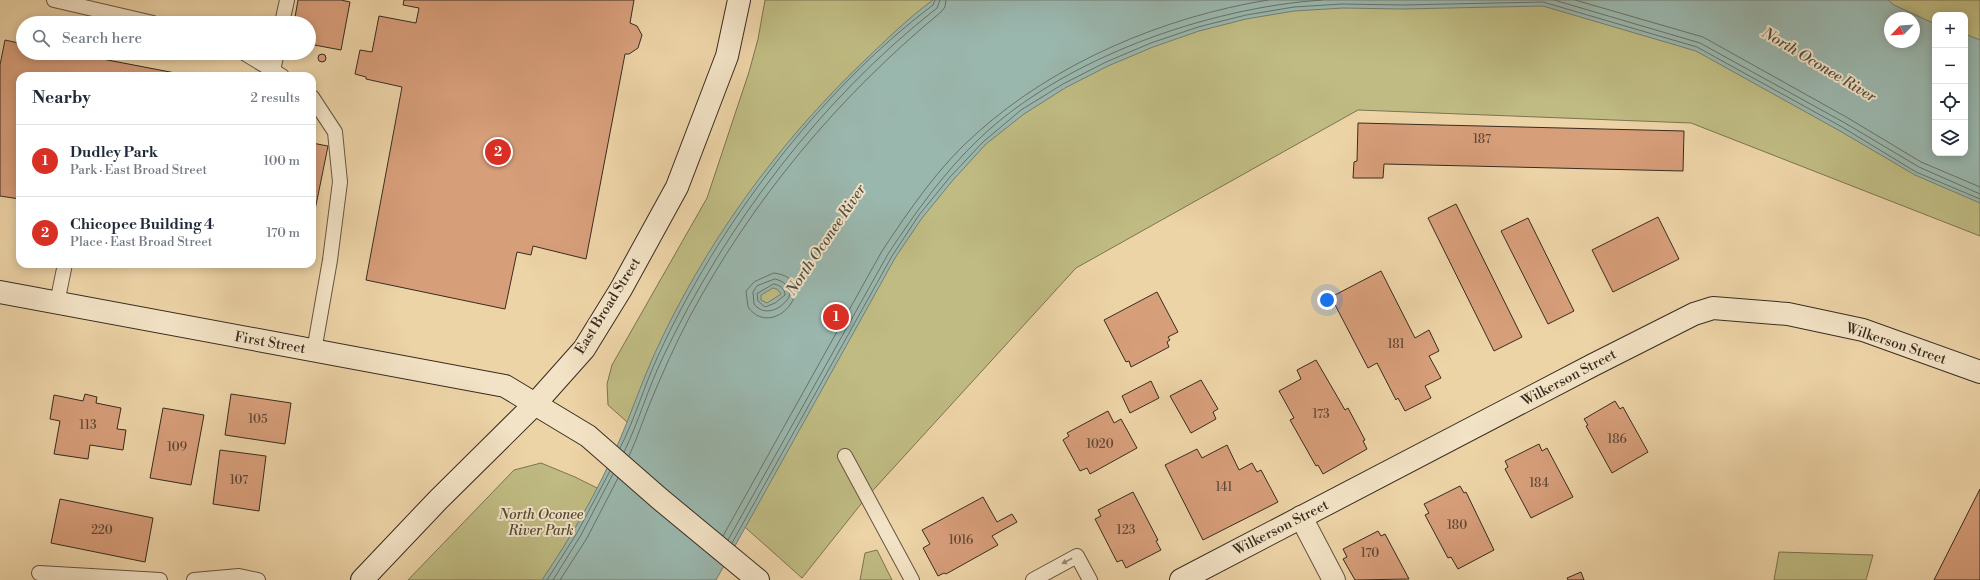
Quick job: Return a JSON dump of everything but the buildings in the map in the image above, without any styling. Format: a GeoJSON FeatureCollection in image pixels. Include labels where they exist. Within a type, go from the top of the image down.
{"type":"FeatureCollection","features":[{"type":"Feature","properties":{"kind":"street","name":"East Broad Street"},"geometry":{"type":"LineString","coordinates":[[362,580],[438,500],[535,404],[584,349],[621,289],[677,187],[726,56],[739,0]]}},
{"type":"Feature","properties":{"kind":"street","name":"First Street"},"geometry":{"type":"LineString","coordinates":[[0,292],[505,386],[535,404]]}},
{"type":"Feature","properties":{"kind":"street","name":"Wilkerson Street"},"geometry":{"type":"LineString","coordinates":[[1181,580],[1592,365],[1694,314],[1712,308],[1788,314],[1863,330],[1980,372]]}},
{"type":"Feature","properties":{"kind":"street"},"geometry":{"type":"LineString","coordinates":[[535,404],[588,436],[660,499],[758,580]]}},
{"type":"Feature","properties":{"kind":"street"},"geometry":{"type":"LineString","coordinates":[[1301,517],[1334,580]]}},
{"type":"Feature","properties":{"kind":"lane"},"geometry":{"type":"LineString","coordinates":[[54,0],[123,16]]}},
{"type":"Feature","properties":{"kind":"lane"},"geometry":{"type":"LineString","coordinates":[[284,16],[287,0]]}},
{"type":"Feature","properties":{"kind":"lane"},"geometry":{"type":"LineString","coordinates":[[256,60],[275,72]]}},
{"type":"Feature","properties":{"kind":"lane"},"geometry":{"type":"LineString","coordinates":[[277,60],[277,72]]}},
{"type":"Feature","properties":{"kind":"lane"},"geometry":{"type":"LineString","coordinates":[[314,351],[330,260],[340,182],[335,132],[316,103]]}},
{"type":"Feature","properties":{"kind":"lane"},"geometry":{"type":"LineString","coordinates":[[57,303],[64,268]]}},
{"type":"Feature","properties":{"kind":"lane"},"geometry":{"type":"LineString","coordinates":[[845,456],[912,580]]}},
{"type":"Feature","properties":{"kind":"lane"},"geometry":{"type":"LineString","coordinates":[[1032,580],[1077,556],[1090,580]]}},
{"type":"Feature","properties":{"kind":"lane"},"geometry":{"type":"LineString","coordinates":[[38,572],[160,580]]}},
{"type":"Feature","properties":{"kind":"lane"},"geometry":{"type":"LineString","coordinates":[[194,580],[239,576],[258,580]]}},
{"type":"Feature","properties":{"kind":"green space"},"geometry":{"type":"Polygon","coordinates":[[[765,0],[1980,0],[1980,236],[1691,123],[1358,110],[1076,268],[865,499],[802,578],[608,405],[607,384],[612,365],[707,198],[749,72],[758,39],[765,0]]]}},
{"type":"Feature","properties":{"kind":"green space","name":"North Oconee River Park"},"geometry":{"type":"Polygon","coordinates":[[[541,463],[575,477],[617,498],[713,580],[408,580],[514,470],[541,463]]]}},
{"type":"Feature","properties":{"kind":"green space"},"geometry":{"type":"Polygon","coordinates":[[[877,550],[892,580],[860,580],[865,553],[877,550]]]}},
{"type":"Feature","properties":{"kind":"green space"},"geometry":{"type":"Polygon","coordinates":[[[1779,552],[1873,555],[1866,580],[1774,580],[1779,552]]]}},
{"type":"Feature","properties":{"kind":"water","name":"North Oconee River"},"geometry":{"type":"Polygon","coordinates":[[[933,0],[1888,0],[1894,5],[1909,12],[1884,12],[1884,48],[1920,48],[1920,17],[1932,23],[1932,156],[1968,156],[1968,35],[1980,40],[1980,203],[1915,175],[1840,131],[1696,51],[1543,6],[1402,9],[1343,8],[1294,11],[1246,19],[1199,31],[1153,47],[1108,66],[1065,88],[1024,114],[986,144],[953,180],[922,218],[895,258],[716,580],[542,580],[574,530],[602,479],[623,433],[654,355],[674,314],[719,236],[745,198],[802,126],[864,61],[915,14],[933,0]],[[773,288],[761,295],[761,300],[767,303],[781,294],[777,289],[773,288]]]}},
{"type":"Feature","properties":{"kind":"place","name":"Chicopee Building 4"},"geometry":{"type":"Point","coordinates":[498,152]}},
{"type":"Feature","properties":{"kind":"place","name":"Dudley Park"},"geometry":{"type":"Point","coordinates":[836,317]}}]}
